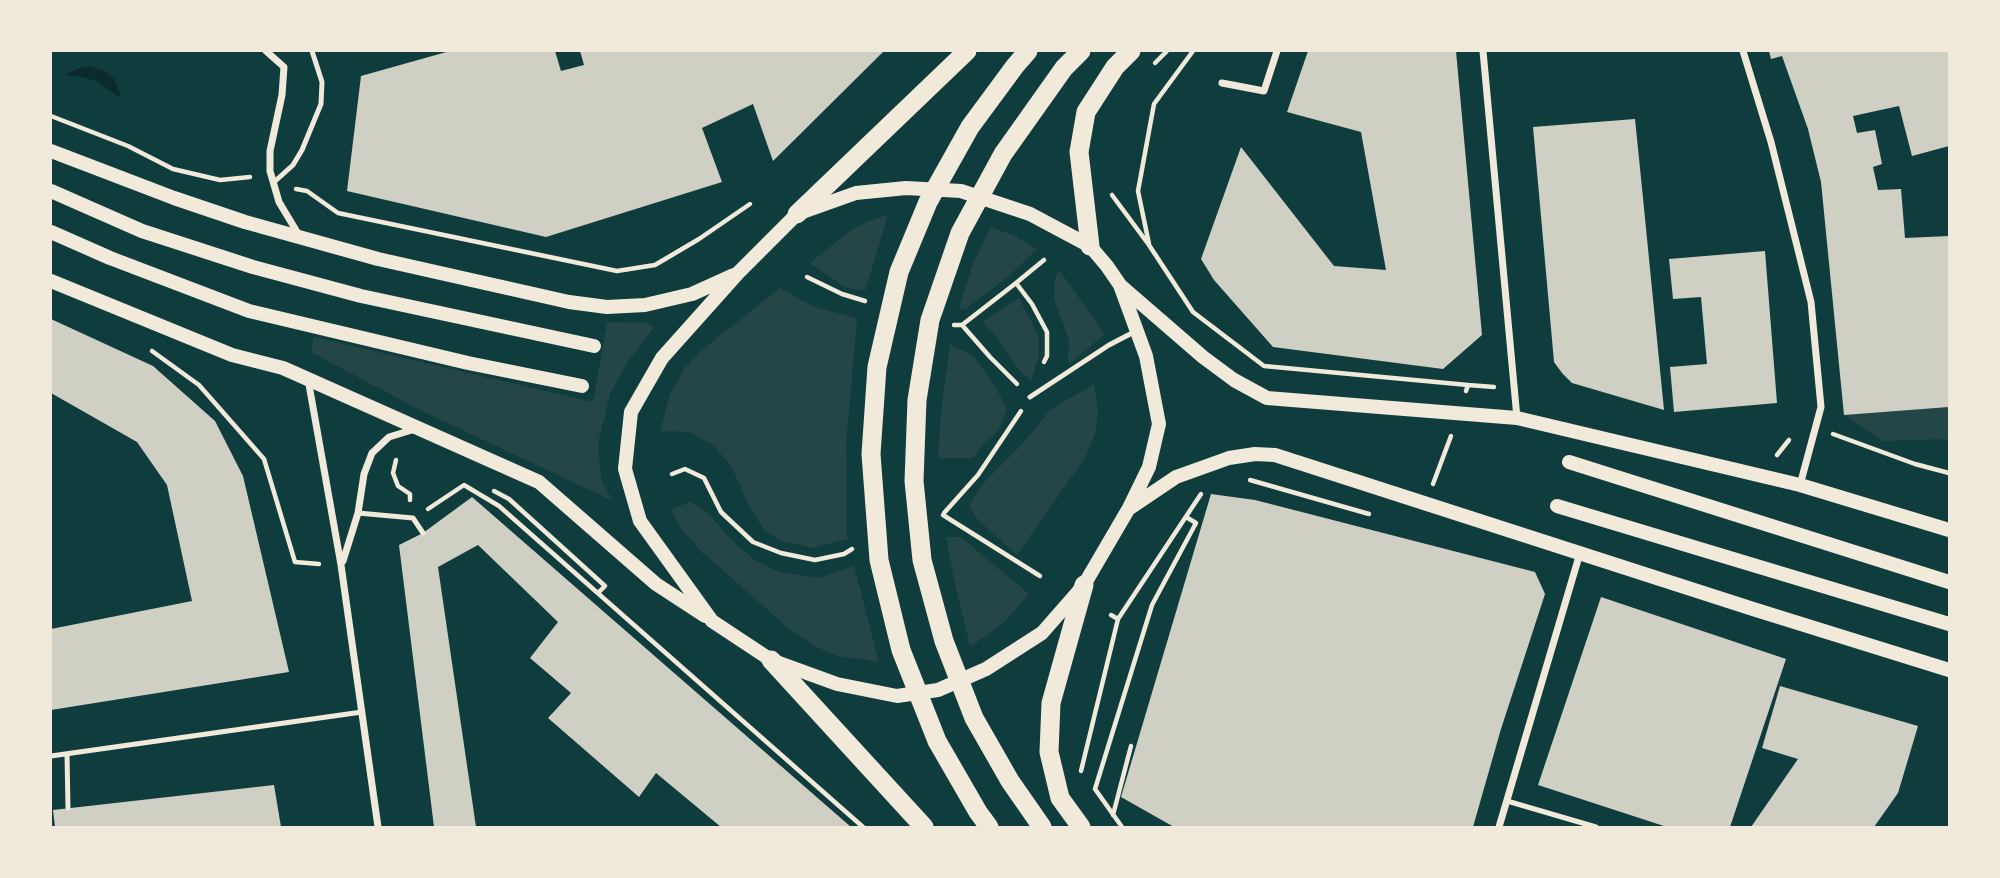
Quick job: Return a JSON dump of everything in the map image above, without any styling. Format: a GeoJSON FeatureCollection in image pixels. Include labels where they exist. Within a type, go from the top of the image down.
{"type":"FeatureCollection","features":[{"type":"Feature","properties":{"kind":"highway"},"geometry":{"type":"LineString","coordinates":[[796,214],[967,51]]}},
{"type":"Feature","properties":{"kind":"highway"},"geometry":{"type":"LineString","coordinates":[[989,827],[937,741],[901,650],[879,560],[871,454],[877,368],[899,272],[928,202],[970,127],[1028,51]]}},
{"type":"Feature","properties":{"kind":"highway"},"geometry":{"type":"LineString","coordinates":[[1042,827],[1010,780],[974,718],[944,640],[922,560],[914,481],[917,400],[930,320],[960,233],[1003,154],[1064,68],[1081,51]]}},
{"type":"Feature","properties":{"kind":"highway"},"geometry":{"type":"LineString","coordinates":[[1090,246],[1079,152],[1086,112],[1115,66],[1131,51]]}},
{"type":"Feature","properties":{"kind":"highway"},"geometry":{"type":"LineString","coordinates":[[1081,827],[1060,798],[1049,752],[1051,703],[1084,585]]}},
{"type":"Feature","properties":{"kind":"highway"},"geometry":{"type":"LineString","coordinates":[[771,660],[924,827]]}},
{"type":"Feature","properties":{"kind":"main road"},"geometry":{"type":"LineString","coordinates":[[51,151],[245,222],[378,259],[569,302],[607,307],[661,303],[692,294],[738,273]]}},
{"type":"Feature","properties":{"kind":"main road"},"geometry":{"type":"LineString","coordinates":[[51,281],[232,355],[283,368],[539,482],[656,584],[771,660],[837,684],[897,696],[938,690],[986,669],[1042,634],[1084,585],[1129,508],[1149,467],[1159,424],[1146,356],[1120,285],[1090,246],[1030,214],[961,191],[906,188],[856,193],[796,214],[738,273],[662,358],[631,412],[625,469],[640,521],[712,621]]}},
{"type":"Feature","properties":{"kind":"main road"},"geometry":{"type":"LineString","coordinates":[[51,191],[142,231],[253,267],[361,296],[594,346]]}},
{"type":"Feature","properties":{"kind":"main road"},"geometry":{"type":"LineString","coordinates":[[51,232],[249,312],[468,363],[582,386]]}},
{"type":"Feature","properties":{"kind":"main road"},"geometry":{"type":"LineString","coordinates":[[1120,285],[1224,373],[1267,398],[1517,418],[1800,485],[1949,530]]}},
{"type":"Feature","properties":{"kind":"main road"},"geometry":{"type":"LineString","coordinates":[[1129,508],[1176,477],[1229,458],[1255,454],[1275,456],[1753,610],[1949,670]]}},
{"type":"Feature","properties":{"kind":"main road"},"geometry":{"type":"LineString","coordinates":[[1569,462],[1949,582]]}},
{"type":"Feature","properties":{"kind":"main road"},"geometry":{"type":"LineString","coordinates":[[1557,506],[1949,624]]}},
{"type":"Feature","properties":{"kind":"street"},"geometry":{"type":"LineString","coordinates":[[265,51],[284,67],[282,94],[270,151],[270,171],[279,202],[300,237]]}},
{"type":"Feature","properties":{"kind":"street"},"geometry":{"type":"LineString","coordinates":[[1222,83],[1264,91],[1277,51]]}},
{"type":"Feature","properties":{"kind":"street"},"geometry":{"type":"LineString","coordinates":[[1483,51],[1517,418]]}},
{"type":"Feature","properties":{"kind":"street"},"geometry":{"type":"LineString","coordinates":[[1743,51],[1771,142],[1811,303],[1821,407],[1800,485]]}},
{"type":"Feature","properties":{"kind":"street"},"geometry":{"type":"LineString","coordinates":[[307,378],[341,565],[378,827]]}},
{"type":"Feature","properties":{"kind":"street"},"geometry":{"type":"LineString","coordinates":[[341,565],[358,513],[372,453],[389,437],[416,428]]}},
{"type":"Feature","properties":{"kind":"street"},"geometry":{"type":"LineString","coordinates":[[1499,827],[1580,554]]}},
{"type":"Feature","properties":{"kind":"lane"},"geometry":{"type":"LineString","coordinates":[[273,183],[293,164],[302,150],[321,104],[322,82],[312,51]]}},
{"type":"Feature","properties":{"kind":"lane"},"geometry":{"type":"LineString","coordinates":[[1030,397],[1109,345],[1136,331]]}},
{"type":"Feature","properties":{"kind":"lane"},"geometry":{"type":"LineString","coordinates":[[358,513],[413,519],[423,533]]}},
{"type":"Feature","properties":{"kind":"lane"},"geometry":{"type":"LineString","coordinates":[[51,756],[362,712]]}},
{"type":"Feature","properties":{"kind":"lane"},"geometry":{"type":"LineString","coordinates":[[67,754],[68,808]]}},
{"type":"Feature","properties":{"kind":"lane"},"geometry":{"type":"LineString","coordinates":[[1507,801],[1596,827]]}},
{"type":"Feature","properties":{"kind":"lane"},"geometry":{"type":"LineString","coordinates":[[1566,827],[1567,820]]}},
{"type":"Feature","properties":{"kind":"path"},"geometry":{"type":"LineString","coordinates":[[1149,245],[1138,191],[1154,104],[1193,51]]}},
{"type":"Feature","properties":{"kind":"path"},"geometry":{"type":"LineString","coordinates":[[51,116],[128,146],[173,170],[220,180],[248,176],[307,191],[338,213],[617,271],[655,265],[750,204]]}},
{"type":"Feature","properties":{"kind":"path"},"geometry":{"type":"LineString","coordinates":[[1111,193],[1193,312],[1264,366],[1468,385]]}},
{"type":"Feature","properties":{"kind":"path"},"geometry":{"type":"LineString","coordinates":[[962,325],[1044,260]]}},
{"type":"Feature","properties":{"kind":"path"},"geometry":{"type":"LineString","coordinates":[[807,277],[842,294]]}},
{"type":"Feature","properties":{"kind":"path"},"geometry":{"type":"LineString","coordinates":[[1016,283],[1047,331],[1047,356],[1030,397],[978,475],[942,515],[1040,576]]}},
{"type":"Feature","properties":{"kind":"path"},"geometry":{"type":"LineString","coordinates":[[145,345],[199,385],[264,459],[296,562],[341,565]]}},
{"type":"Feature","properties":{"kind":"path"},"geometry":{"type":"LineString","coordinates":[[1425,504],[1460,413]]}},
{"type":"Feature","properties":{"kind":"path"},"geometry":{"type":"LineString","coordinates":[[1770,461],[1793,433],[1806,426],[1915,464],[1949,472]]}},
{"type":"Feature","properties":{"kind":"path"},"geometry":{"type":"LineString","coordinates":[[404,453],[396,460],[393,473],[398,486],[410,494],[413,519],[464,485],[499,506],[863,827]]}},
{"type":"Feature","properties":{"kind":"path"},"geometry":{"type":"LineString","coordinates":[[672,474],[685,469],[704,478],[720,512],[752,542],[781,553],[814,560],[844,554],[862,544]]}},
{"type":"Feature","properties":{"kind":"path"},"geometry":{"type":"LineString","coordinates":[[1239,477],[1379,516]]}},
{"type":"Feature","properties":{"kind":"path"},"geometry":{"type":"LineString","coordinates":[[1080,776],[1118,619],[1206,487]]}},
{"type":"Feature","properties":{"kind":"path"},"geometry":{"type":"LineString","coordinates":[[489,489],[509,499],[605,586],[598,593]]}},
{"type":"Feature","properties":{"kind":"path"},"geometry":{"type":"LineString","coordinates":[[1122,827],[1095,789],[1152,605],[1196,523],[1186,517]]}},
{"type":"Feature","properties":{"kind":"path"},"geometry":{"type":"LineString","coordinates":[[1111,615],[1118,619]]}},
{"type":"Feature","properties":{"kind":"path"},"geometry":{"type":"LineString","coordinates":[[1113,816],[1131,746]]}},
{"type":"Feature","properties":{"kind":"shaded area"},"geometry":{"type":"Polygon","coordinates":[[[90,66],[107,72],[114,79],[122,99],[98,82],[66,75],[76,69],[90,66]]]}},
{"type":"Feature","properties":{"kind":"shaded area"},"geometry":{"type":"Polygon","coordinates":[[[888,215],[865,291],[845,287],[810,263],[851,230],[888,215]]]}},
{"type":"Feature","properties":{"kind":"shaded area"},"geometry":{"type":"Polygon","coordinates":[[[991,227],[1013,235],[1037,249],[1010,275],[966,309],[959,309],[972,266],[991,227]]]}},
{"type":"Feature","properties":{"kind":"shaded area"},"geometry":{"type":"Polygon","coordinates":[[[1059,270],[1105,334],[1068,365],[1069,341],[1054,298],[1055,278],[1059,270]]]}},
{"type":"Feature","properties":{"kind":"shaded area"},"geometry":{"type":"Polygon","coordinates":[[[780,288],[814,307],[857,318],[846,447],[847,539],[813,548],[780,541],[764,530],[748,504],[732,467],[714,446],[690,432],[660,431],[670,394],[684,369],[703,349],[780,288]]]}},
{"type":"Feature","properties":{"kind":"shaded area"},"geometry":{"type":"Polygon","coordinates":[[[1019,298],[1038,335],[1039,356],[1031,381],[982,322],[1019,298]]]}},
{"type":"Feature","properties":{"kind":"shaded area"},"geometry":{"type":"Polygon","coordinates":[[[607,322],[647,323],[654,327],[627,363],[610,394],[598,443],[601,479],[611,500],[420,410],[311,352],[314,337],[593,402],[607,322]]]}},
{"type":"Feature","properties":{"kind":"shaded area"},"geometry":{"type":"Polygon","coordinates":[[[950,344],[974,357],[995,386],[1007,409],[999,430],[973,458],[938,458],[950,344]]]}},
{"type":"Feature","properties":{"kind":"shaded area"},"geometry":{"type":"Polygon","coordinates":[[[1094,384],[1098,411],[1095,434],[1086,456],[1017,555],[977,519],[969,505],[985,481],[1023,443],[1050,410],[1094,384]]]}},
{"type":"Feature","properties":{"kind":"shaded area"},"geometry":{"type":"Polygon","coordinates":[[[1949,407],[1949,439],[1883,441],[1844,415],[1949,407]]]}},
{"type":"Feature","properties":{"kind":"shaded area"},"geometry":{"type":"Polygon","coordinates":[[[690,502],[708,513],[730,539],[756,561],[780,572],[820,578],[854,566],[879,662],[837,656],[815,646],[788,628],[699,549],[679,526],[671,509],[690,502]]]}},
{"type":"Feature","properties":{"kind":"shaded area"},"geometry":{"type":"Polygon","coordinates":[[[946,537],[961,537],[1029,594],[1007,619],[970,646],[955,584],[946,537]]]}},
{"type":"Feature","properties":{"kind":"building"},"geometry":{"type":"Polygon","coordinates":[[[450,51],[555,51],[561,71],[584,65],[580,51],[884,51],[773,161],[753,104],[702,128],[722,182],[546,237],[347,191],[361,76],[450,51]]]}},
{"type":"Feature","properties":{"kind":"building"},"geometry":{"type":"Polygon","coordinates":[[[1308,51],[1456,51],[1482,335],[1443,369],[1273,347],[1214,280],[1201,259],[1241,147],[1334,266],[1386,270],[1361,132],[1287,112],[1308,51]]]}},
{"type":"Feature","properties":{"kind":"building"},"geometry":{"type":"Polygon","coordinates":[[[1769,51],[1949,51],[1949,146],[1912,156],[1899,106],[1853,116],[1857,133],[1875,130],[1882,164],[1873,167],[1878,190],[1901,189],[1905,238],[1949,236],[1949,407],[1844,415],[1821,182],[1808,129],[1782,56],[1771,59],[1769,51]]]}},
{"type":"Feature","properties":{"kind":"building"},"geometry":{"type":"Polygon","coordinates":[[[1635,119],[1664,410],[1572,383],[1554,362],[1533,127],[1635,119]]]}},
{"type":"Feature","properties":{"kind":"building"},"geometry":{"type":"Polygon","coordinates":[[[1765,251],[1777,403],[1674,412],[1670,367],[1707,364],[1701,297],[1673,299],[1669,259],[1765,251]]]}},
{"type":"Feature","properties":{"kind":"building"},"geometry":{"type":"Polygon","coordinates":[[[51,319],[153,366],[215,421],[243,476],[289,672],[51,710],[51,629],[192,601],[167,485],[137,442],[51,393],[51,319]]]}},
{"type":"Feature","properties":{"kind":"building"},"geometry":{"type":"Polygon","coordinates":[[[1211,494],[1255,500],[1535,572],[1545,594],[1501,729],[1473,827],[1174,827],[1121,797],[1211,494]]]}},
{"type":"Feature","properties":{"kind":"building"},"geometry":{"type":"Polygon","coordinates":[[[472,497],[851,827],[721,827],[656,773],[639,797],[548,718],[571,693],[530,658],[558,622],[478,545],[438,567],[476,827],[434,827],[399,545],[423,533],[472,497]]]}},
{"type":"Feature","properties":{"kind":"building"},"geometry":{"type":"Polygon","coordinates":[[[1601,597],[1786,659],[1730,827],[1667,827],[1538,785],[1601,597]]]}},
{"type":"Feature","properties":{"kind":"building"},"geometry":{"type":"Polygon","coordinates":[[[1780,686],[1918,726],[1898,793],[1874,827],[1751,827],[1798,759],[1762,748],[1780,686]]]}},
{"type":"Feature","properties":{"kind":"building"},"geometry":{"type":"Polygon","coordinates":[[[274,785],[281,827],[55,827],[53,810],[274,785]]]}}]}
